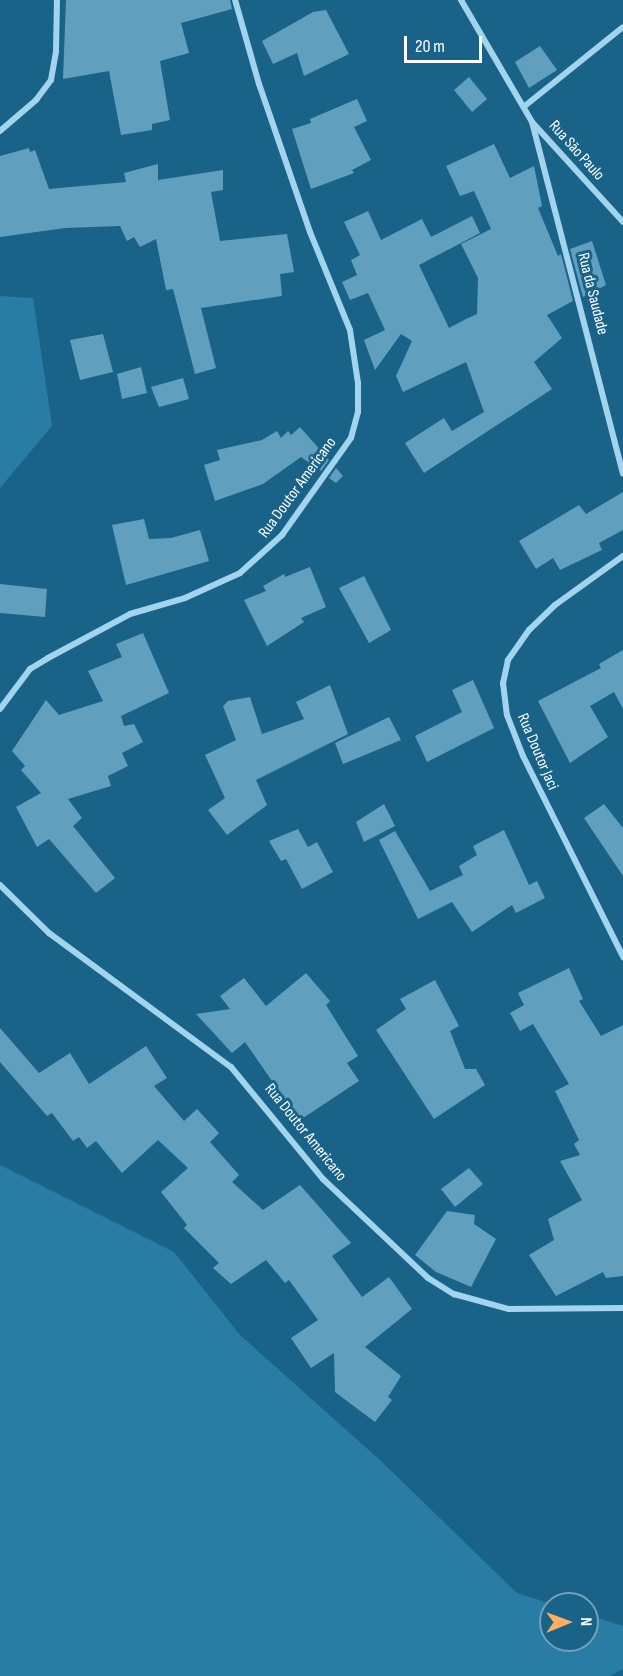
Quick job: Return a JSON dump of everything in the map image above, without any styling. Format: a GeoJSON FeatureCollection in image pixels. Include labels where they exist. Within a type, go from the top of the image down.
{"type":"FeatureCollection","features":[{"type":"Feature","properties":{"kind":"street"},"geometry":{"type":"LineString","coordinates":[[0,130],[36,100],[51,80],[56,51],[57,0]]}},
{"type":"Feature","properties":{"kind":"street","name":"Rua Doutor Americano"},"geometry":{"type":"LineString","coordinates":[[0,709],[30,669],[48,658],[130,614],[185,598],[240,573],[282,535],[351,438],[358,412],[358,383],[350,330],[310,232],[235,0]]}},
{"type":"Feature","properties":{"kind":"street","name":"Rua São Paulo"},"geometry":{"type":"LineString","coordinates":[[461,0],[526,105],[532,122],[623,222]]}},
{"type":"Feature","properties":{"kind":"street"},"geometry":{"type":"LineString","coordinates":[[526,105],[623,27]]}},
{"type":"Feature","properties":{"kind":"street","name":"Rua da Saudade"},"geometry":{"type":"LineString","coordinates":[[532,122],[623,473]]}},
{"type":"Feature","properties":{"kind":"street","name":"Rua Doutor Jaci"},"geometry":{"type":"LineString","coordinates":[[623,556],[555,604],[529,630],[508,660],[503,683],[507,715],[523,756],[623,957]]}},
{"type":"Feature","properties":{"kind":"street","name":"Rua Doutor Americano"},"geometry":{"type":"LineString","coordinates":[[0,885],[48,933],[231,1067],[323,1179],[428,1278],[463,1298],[509,1309],[623,1308]]}},
{"type":"Feature","properties":{"kind":"shaded area"},"geometry":{"type":"Polygon","coordinates":[[[0,296],[33,298],[52,426],[0,488],[0,296]]]}},
{"type":"Feature","properties":{"kind":"shaded area"},"geometry":{"type":"Polygon","coordinates":[[[0,1165],[174,1252],[240,1335],[382,1462],[517,1593],[539,1600],[539,1652],[599,1652],[599,1619],[623,1626],[623,1669],[610,1676],[0,1676],[0,1165]]]}},
{"type":"Feature","properties":{"kind":"building"},"geometry":{"type":"Polygon","coordinates":[[[66,0],[230,0],[232,9],[181,23],[189,53],[160,61],[170,120],[152,124],[152,130],[121,135],[109,71],[63,79],[66,0]]]}},
{"type":"Feature","properties":{"kind":"building"},"geometry":{"type":"Polygon","coordinates":[[[326,10],[349,54],[304,76],[297,53],[273,64],[262,41],[313,12],[326,10]]]}},
{"type":"Feature","properties":{"kind":"building"},"geometry":{"type":"Polygon","coordinates":[[[540,46],[557,70],[529,88],[515,62],[540,46]]]}},
{"type":"Feature","properties":{"kind":"building"},"geometry":{"type":"Polygon","coordinates":[[[469,77],[487,99],[472,112],[454,90],[469,77]]]}},
{"type":"Feature","properties":{"kind":"building"},"geometry":{"type":"Polygon","coordinates":[[[357,99],[367,121],[354,127],[371,160],[352,170],[354,173],[311,189],[292,129],[311,123],[310,119],[357,99]]]}},
{"type":"Feature","properties":{"kind":"building"},"geometry":{"type":"Polygon","coordinates":[[[494,144],[510,178],[534,166],[542,206],[538,208],[558,256],[561,254],[573,301],[547,315],[562,338],[534,362],[552,389],[424,473],[405,443],[444,418],[452,431],[484,412],[466,362],[403,392],[396,376],[412,341],[401,334],[375,370],[364,340],[385,330],[368,293],[350,300],[342,282],[357,275],[351,260],[360,255],[344,222],[368,211],[381,240],[422,219],[431,237],[472,216],[480,233],[419,265],[449,328],[477,314],[478,278],[461,244],[491,229],[474,191],[460,196],[446,166],[494,144]]]}},
{"type":"Feature","properties":{"kind":"building"},"geometry":{"type":"Polygon","coordinates":[[[29,148],[30,152],[35,150],[49,189],[126,182],[124,173],[158,164],[158,180],[223,170],[223,190],[211,192],[220,241],[287,234],[294,272],[280,274],[282,296],[201,308],[216,368],[195,374],[173,289],[166,290],[156,239],[140,247],[134,237],[127,241],[120,226],[65,228],[0,237],[0,156],[29,148]]]}},
{"type":"Feature","properties":{"kind":"building"},"geometry":{"type":"Polygon","coordinates":[[[592,241],[606,285],[583,297],[570,249],[592,241]]]}},
{"type":"Feature","properties":{"kind":"building"},"geometry":{"type":"Polygon","coordinates":[[[103,334],[113,372],[80,380],[70,340],[103,334]]]}},
{"type":"Feature","properties":{"kind":"building"},"geometry":{"type":"Polygon","coordinates":[[[141,367],[147,393],[122,399],[117,374],[141,367]]]}},
{"type":"Feature","properties":{"kind":"building"},"geometry":{"type":"Polygon","coordinates":[[[183,378],[189,399],[159,407],[151,387],[183,378]]]}},
{"type":"Feature","properties":{"kind":"building"},"geometry":{"type":"Polygon","coordinates":[[[300,427],[329,460],[321,471],[301,457],[263,484],[215,501],[204,465],[220,460],[217,450],[262,440],[277,431],[281,438],[288,431],[291,435],[300,427]]]}},
{"type":"Feature","properties":{"kind":"building"},"geometry":{"type":"Polygon","coordinates":[[[336,468],[343,476],[336,483],[329,478],[336,468]]]}},
{"type":"Feature","properties":{"kind":"building"},"geometry":{"type":"Polygon","coordinates":[[[623,492],[623,530],[599,543],[602,550],[560,570],[553,558],[536,569],[519,541],[579,505],[586,514],[623,492]]]}},
{"type":"Feature","properties":{"kind":"building"},"geometry":{"type":"Polygon","coordinates":[[[144,519],[149,539],[171,538],[200,530],[209,561],[126,585],[112,525],[144,519]]]}},
{"type":"Feature","properties":{"kind":"building"},"geometry":{"type":"Polygon","coordinates":[[[310,567],[326,607],[301,618],[304,622],[267,646],[244,600],[266,591],[263,586],[284,574],[285,577],[310,567]]]}},
{"type":"Feature","properties":{"kind":"building"},"geometry":{"type":"Polygon","coordinates":[[[364,576],[391,630],[369,643],[339,588],[364,576]]]}},
{"type":"Feature","properties":{"kind":"building"},"geometry":{"type":"Polygon","coordinates":[[[0,584],[47,589],[45,617],[0,613],[0,584]]]}},
{"type":"Feature","properties":{"kind":"building"},"geometry":{"type":"Polygon","coordinates":[[[143,633],[169,693],[121,716],[124,726],[134,724],[143,742],[122,753],[128,766],[108,776],[111,786],[68,799],[82,818],[73,826],[115,878],[96,893],[49,839],[37,847],[16,807],[41,793],[21,770],[25,766],[12,751],[46,700],[59,715],[103,701],[88,671],[122,657],[116,644],[143,633]]]}},
{"type":"Feature","properties":{"kind":"building"},"geometry":{"type":"Polygon","coordinates":[[[623,650],[623,709],[614,692],[590,706],[608,737],[570,763],[538,701],[601,668],[599,664],[623,650]]]}},
{"type":"Feature","properties":{"kind":"building"},"geometry":{"type":"Polygon","coordinates":[[[473,680],[494,728],[427,762],[415,736],[462,712],[452,690],[473,680]]]}},
{"type":"Feature","properties":{"kind":"building"},"geometry":{"type":"Polygon","coordinates":[[[330,685],[348,734],[256,780],[267,805],[227,835],[208,810],[225,798],[205,755],[236,740],[223,706],[228,701],[250,697],[262,734],[304,719],[296,702],[330,685]]]}},
{"type":"Feature","properties":{"kind":"building"},"geometry":{"type":"Polygon","coordinates":[[[389,717],[401,740],[343,764],[335,743],[389,717]]]}},
{"type":"Feature","properties":{"kind":"building"},"geometry":{"type":"Polygon","coordinates":[[[384,804],[395,826],[364,842],[356,822],[384,804]]]}},
{"type":"Feature","properties":{"kind":"building"},"geometry":{"type":"Polygon","coordinates":[[[604,804],[623,828],[623,876],[584,818],[604,804]]]}},
{"type":"Feature","properties":{"kind":"building"},"geometry":{"type":"Polygon","coordinates":[[[298,829],[308,847],[317,842],[333,872],[302,889],[286,859],[281,861],[269,841],[298,829]]]}},
{"type":"Feature","properties":{"kind":"building"},"geometry":{"type":"Polygon","coordinates":[[[504,830],[529,885],[537,881],[545,898],[516,913],[512,905],[472,932],[452,902],[418,919],[379,840],[395,831],[430,891],[463,875],[459,866],[477,855],[473,846],[504,830]]]}},
{"type":"Feature","properties":{"kind":"building"},"geometry":{"type":"Polygon","coordinates":[[[569,968],[583,999],[579,1001],[601,1036],[623,1025],[623,1276],[606,1278],[603,1272],[556,1296],[529,1255],[554,1240],[548,1219],[582,1200],[560,1161],[580,1155],[574,1144],[579,1140],[555,1091],[569,1084],[533,1024],[520,1031],[510,1013],[524,1005],[518,993],[569,968]]]}},
{"type":"Feature","properties":{"kind":"building"},"geometry":{"type":"Polygon","coordinates":[[[306,973],[330,1001],[326,1005],[358,1056],[347,1063],[359,1081],[291,1126],[274,1099],[281,1094],[245,1042],[232,1053],[196,1014],[230,1009],[220,996],[244,978],[266,1006],[306,973]]]}},
{"type":"Feature","properties":{"kind":"building"},"geometry":{"type":"Polygon","coordinates":[[[435,980],[459,1026],[450,1031],[465,1069],[476,1069],[485,1085],[434,1119],[376,1030],[406,1009],[400,999],[435,980]]]}},
{"type":"Feature","properties":{"kind":"building"},"geometry":{"type":"Polygon","coordinates":[[[0,1028],[39,1073],[70,1053],[89,1084],[146,1046],[167,1078],[154,1086],[184,1121],[197,1109],[219,1133],[210,1142],[239,1175],[232,1182],[263,1210],[300,1185],[351,1243],[332,1256],[362,1297],[389,1277],[412,1309],[365,1347],[401,1376],[388,1397],[392,1400],[375,1422],[335,1392],[334,1353],[311,1368],[291,1338],[318,1320],[289,1280],[285,1283],[266,1260],[231,1284],[213,1268],[219,1263],[184,1228],[187,1225],[161,1192],[188,1168],[158,1140],[122,1173],[96,1141],[87,1148],[79,1137],[73,1141],[52,1113],[47,1116],[0,1062],[0,1028]]]}},
{"type":"Feature","properties":{"kind":"building"},"geometry":{"type":"Polygon","coordinates":[[[469,1168],[483,1184],[455,1207],[441,1189],[469,1168]]]}},
{"type":"Feature","properties":{"kind":"building"},"geometry":{"type":"Polygon","coordinates":[[[447,1211],[475,1215],[474,1224],[496,1239],[471,1287],[436,1272],[415,1255],[447,1211]]]}}]}
